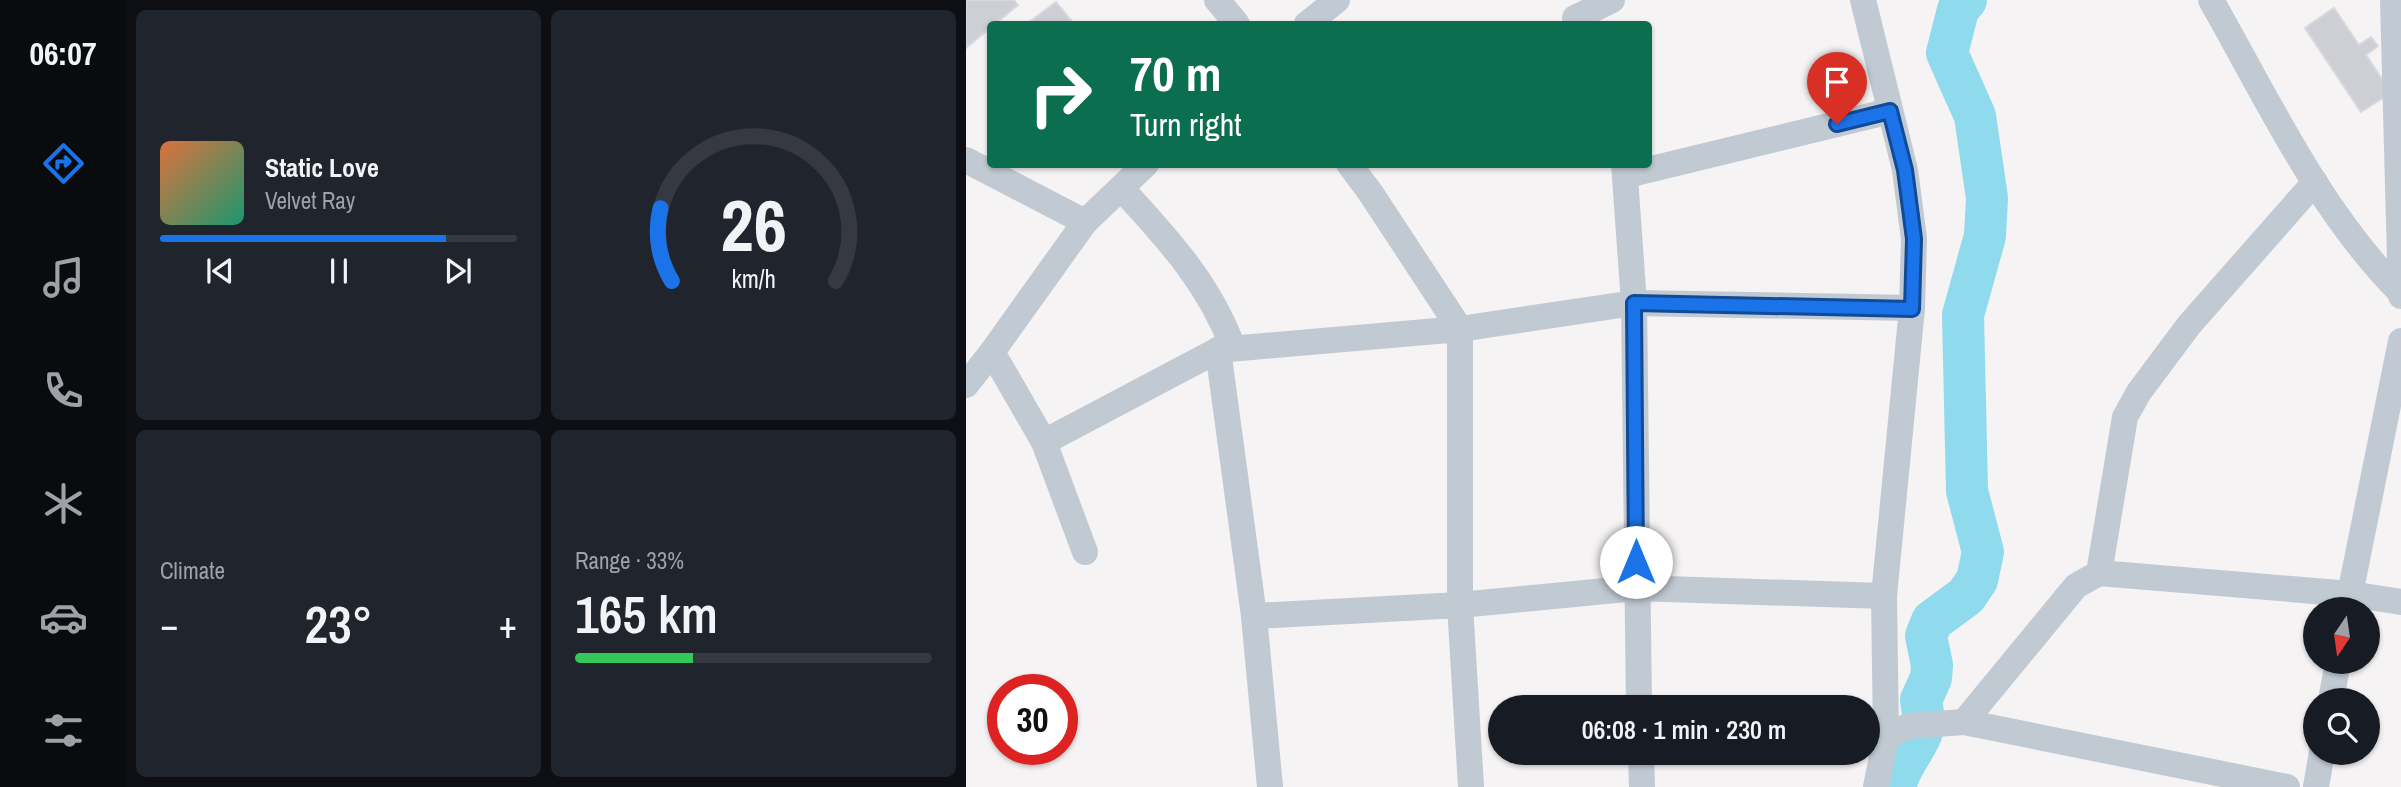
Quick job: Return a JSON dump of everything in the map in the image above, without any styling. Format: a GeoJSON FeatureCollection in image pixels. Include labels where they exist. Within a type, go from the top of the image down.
{"type":"FeatureCollection","features":[{"type":"Feature","properties":{"kind":"street"},"geometry":{"type":"LineString","coordinates":[[1217,0],[1234,21]]}},
{"type":"Feature","properties":{"kind":"street"},"geometry":{"type":"LineString","coordinates":[[1311,21],[1337,0]]}},
{"type":"Feature","properties":{"kind":"street"},"geometry":{"type":"LineString","coordinates":[[1572,14],[1612,0]]}},
{"type":"Feature","properties":{"kind":"street"},"geometry":{"type":"LineString","coordinates":[[1863,0],[1905,170],[1914,239],[1912,309],[1884,596],[1885,737],[1876,787]]}},
{"type":"Feature","properties":{"kind":"street"},"geometry":{"type":"LineString","coordinates":[[2211,0],[2315,182],[2374,266],[2401,294]]}},
{"type":"Feature","properties":{"kind":"street"},"geometry":{"type":"LineString","coordinates":[[2393,0],[2401,294]]}},
{"type":"Feature","properties":{"kind":"street"},"geometry":{"type":"LineString","coordinates":[[1652,164],[1890,111]]}},
{"type":"Feature","properties":{"kind":"street"},"geometry":{"type":"LineString","coordinates":[[966,160],[1085,222]]}},
{"type":"Feature","properties":{"kind":"street"},"geometry":{"type":"LineString","coordinates":[[966,385],[1085,222],[1142,168]]}},
{"type":"Feature","properties":{"kind":"street"},"geometry":{"type":"LineString","coordinates":[[1352,168],[1460,329],[1460,606],[1471,787]]}},
{"type":"Feature","properties":{"kind":"street"},"geometry":{"type":"LineString","coordinates":[[1626,170],[1634,303],[1639,695]]}},
{"type":"Feature","properties":{"kind":"street"},"geometry":{"type":"LineString","coordinates":[[2099,573],[2125,417],[2138,392],[2189,325],[2315,182]]}},
{"type":"Feature","properties":{"kind":"street"},"geometry":{"type":"LineString","coordinates":[[1122,189],[1176,247],[1210,295],[1226,349],[1270,787]]}},
{"type":"Feature","properties":{"kind":"street"},"geometry":{"type":"LineString","coordinates":[[1044,442],[1226,349],[1460,329],[1634,303],[1912,309]]}},
{"type":"Feature","properties":{"kind":"street"},"geometry":{"type":"LineString","coordinates":[[2350,597],[2401,341]]}},
{"type":"Feature","properties":{"kind":"street"},"geometry":{"type":"LineString","coordinates":[[992,352],[1044,442],[1085,552]]}},
{"type":"Feature","properties":{"kind":"street"},"geometry":{"type":"LineString","coordinates":[[1964,722],[2076,586],[2099,573],[2313,597]]}},
{"type":"Feature","properties":{"kind":"street"},"geometry":{"type":"LineString","coordinates":[[1254,616],[1460,606],[1636,587],[1884,596]]}},
{"type":"Feature","properties":{"kind":"street"},"geometry":{"type":"LineString","coordinates":[[2380,602],[2401,602]]}},
{"type":"Feature","properties":{"kind":"street"},"geometry":{"type":"LineString","coordinates":[[1885,737],[1908,726],[1964,722],[2287,787]]}},
{"type":"Feature","properties":{"kind":"street"},"geometry":{"type":"LineString","coordinates":[[1641,765],[1642,787]]}},
{"type":"Feature","properties":{"kind":"street"},"geometry":{"type":"LineString","coordinates":[[2316,787],[2320,765]]}},
{"type":"Feature","properties":{"kind":"building"},"geometry":{"type":"Polygon","coordinates":[[[966,0],[1014,0],[1018,5],[999,21],[987,21],[987,30],[966,48],[966,0]]]}},
{"type":"Feature","properties":{"kind":"building"},"geometry":{"type":"Polygon","coordinates":[[[1056,2],[1072,21],[1031,21],[1056,2]]]}},
{"type":"Feature","properties":{"kind":"building"},"geometry":{"type":"Polygon","coordinates":[[[2334,8],[2359,45],[2371,37],[2378,46],[2366,55],[2391,93],[2361,112],[2305,28],[2334,8]]]}},
{"type":"Feature","properties":{"kind":"waterway"},"geometry":{"type":"LineString","coordinates":[[1924,719],[1921,700],[1931,678],[1932,665],[1926,636],[1932,621],[1966,596],[1977,580],[1983,552],[1967,491],[1963,315],[1985,236],[1987,198],[1975,116],[1947,53],[1958,10],[1966,0]]}},
{"type":"Feature","properties":{"kind":"waterway"},"geometry":{"type":"LineString","coordinates":[[1896,787],[1900,773],[1923,729]]}},
{"type":"Feature","properties":{"kind":"route"},"geometry":{"type":"LineString","coordinates":[[1636,562],[1634,303],[1912,309],[1914,239],[1905,170],[1890,111],[1837,124]]}}]}
